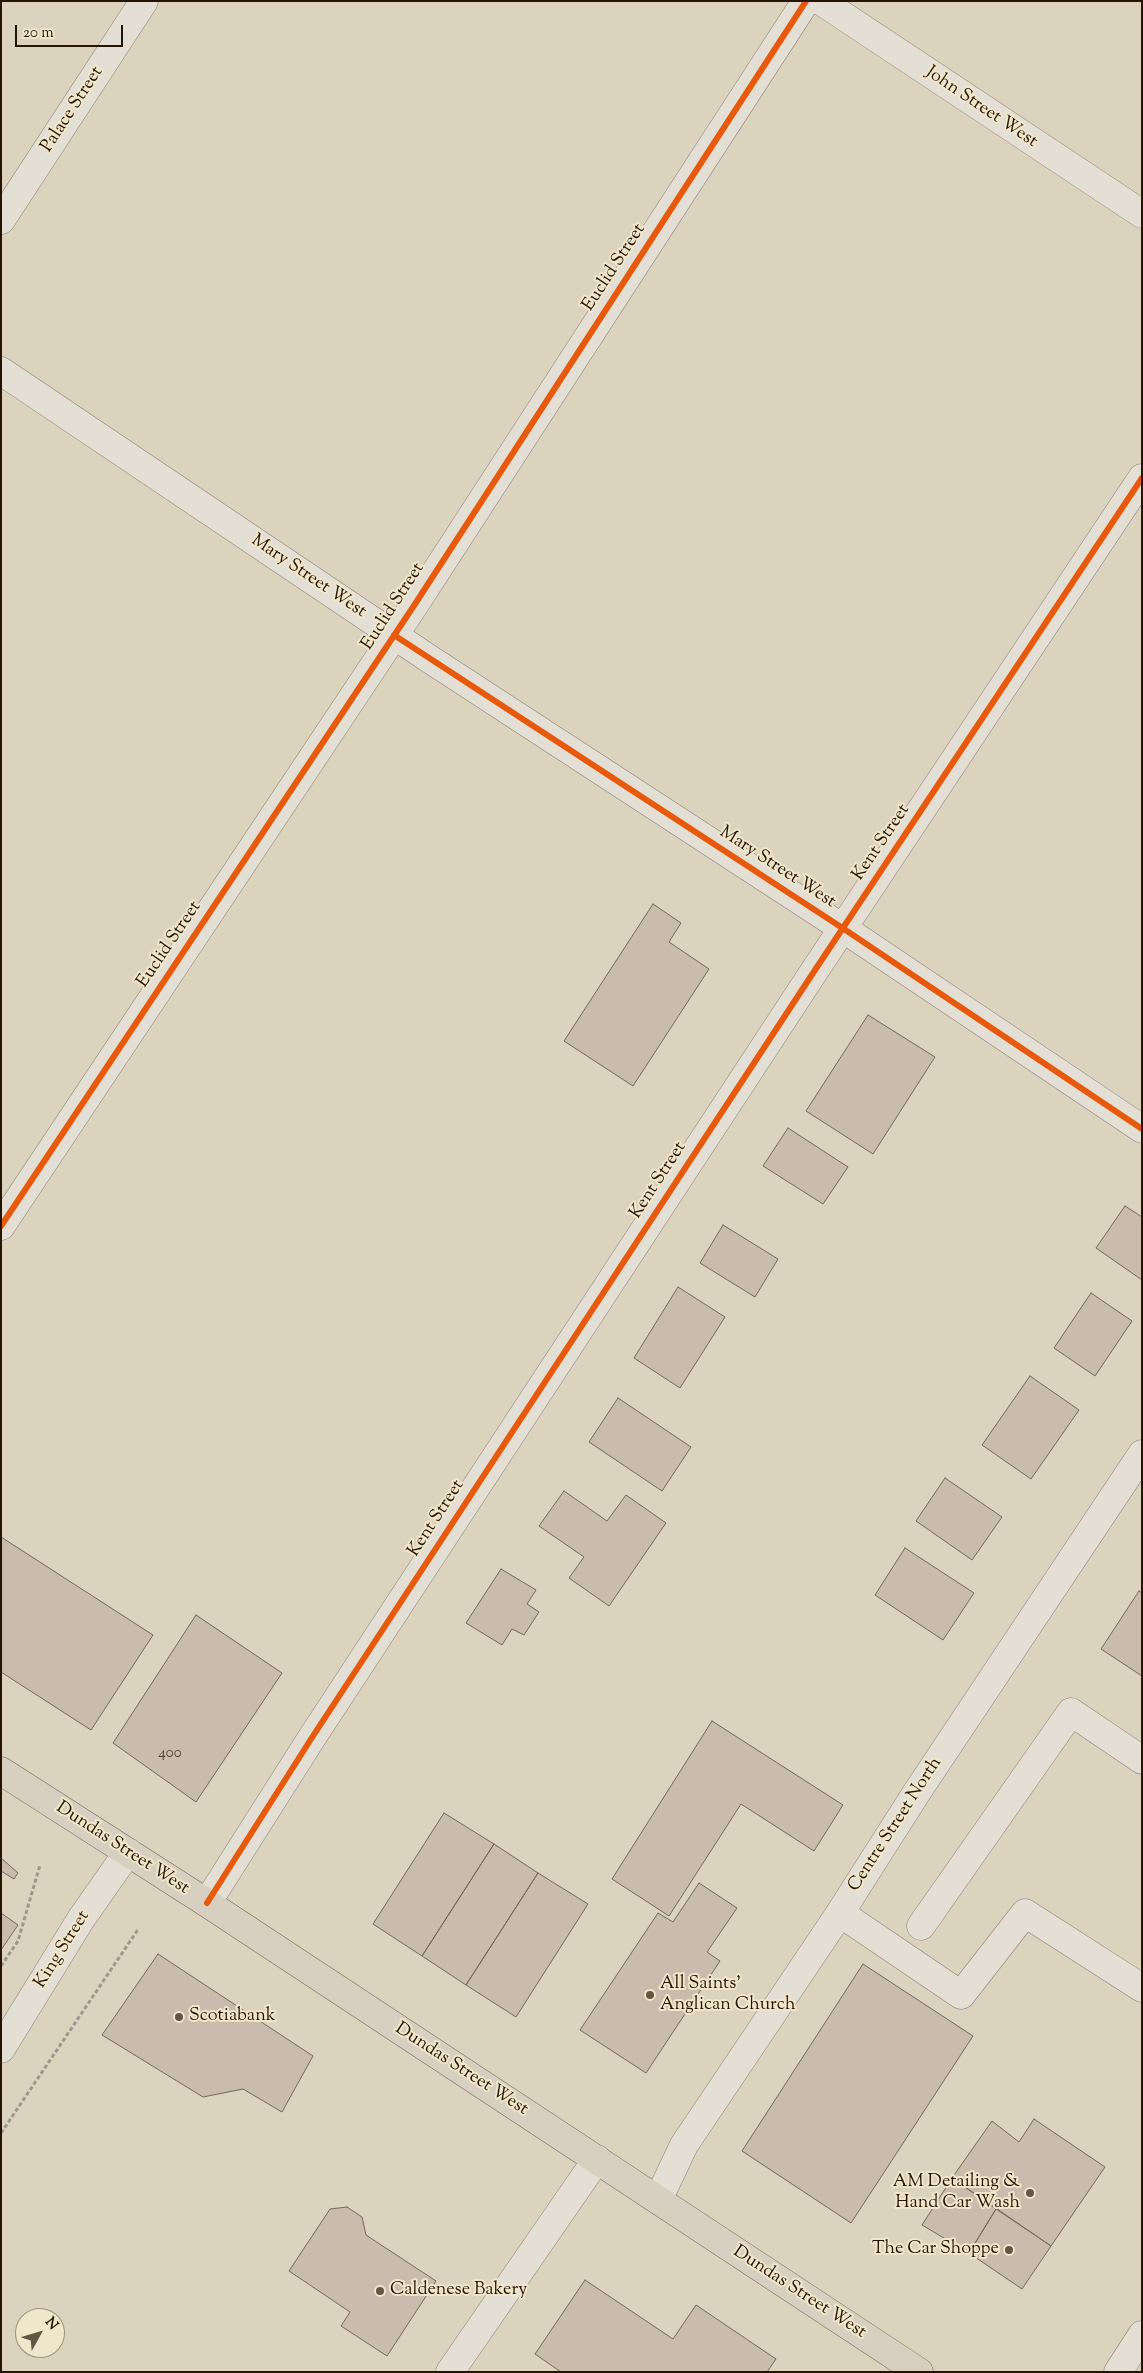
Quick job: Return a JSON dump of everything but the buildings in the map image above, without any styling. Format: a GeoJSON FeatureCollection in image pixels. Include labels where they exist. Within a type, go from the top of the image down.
{"type":"FeatureCollection","features":[{"type":"Feature","properties":{"kind":"main road","name":"Dundas Street West"},"geometry":{"type":"LineString","coordinates":[[1,1771],[207,1903],[919,2372]]}},
{"type":"Feature","properties":{"kind":"street","name":"Palace Street"},"geometry":{"type":"LineString","coordinates":[[1,220],[144,1]]}},
{"type":"Feature","properties":{"kind":"street","name":"Euclid Street"},"geometry":{"type":"LineString","coordinates":[[1,1226],[394,635],[806,1]]}},
{"type":"Feature","properties":{"kind":"street","name":"John Street West"},"geometry":{"type":"LineString","coordinates":[[821,1],[1142,214]]}},
{"type":"Feature","properties":{"kind":"street","name":"Mary Street West"},"geometry":{"type":"LineString","coordinates":[[1,371],[394,635],[844,930],[1142,1130]]}},
{"type":"Feature","properties":{"kind":"street","name":"Kent Street"},"geometry":{"type":"LineString","coordinates":[[207,1903],[438,1544],[1142,478]]}},
{"type":"Feature","properties":{"kind":"street","name":"Centre Street North"},"geometry":{"type":"LineString","coordinates":[[658,2200],[684,2146],[840,1913],[916,1792],[1142,1454]]}},
{"type":"Feature","properties":{"kind":"street"},"geometry":{"type":"LineString","coordinates":[[921,1926],[1071,1712],[1142,1760]]}},
{"type":"Feature","properties":{"kind":"street","name":"King Street"},"geometry":{"type":"LineString","coordinates":[[1,2049],[81,1919],[128,1852]]}},
{"type":"Feature","properties":{"kind":"street"},"geometry":{"type":"LineString","coordinates":[[840,1913],[961,1995],[1024,1913],[1142,1988]]}},
{"type":"Feature","properties":{"kind":"street"},"geometry":{"type":"LineString","coordinates":[[450,2372],[597,2159]]}},
{"type":"Feature","properties":{"kind":"street"},"geometry":{"type":"LineString","coordinates":[[1118,2372],[1142,2335]]}},
{"type":"Feature","properties":{"kind":"path"},"geometry":{"type":"LineString","coordinates":[[1,1966],[18,1941],[40,1865]]}},
{"type":"Feature","properties":{"kind":"path"},"geometry":{"type":"LineString","coordinates":[[1,2134],[139,1928]]}},
{"type":"Feature","properties":{"kind":"cycle path"},"geometry":{"type":"LineString","coordinates":[[1,1226],[415,604],[806,1]]}},
{"type":"Feature","properties":{"kind":"cycle path"},"geometry":{"type":"LineString","coordinates":[[207,1903],[311,1739],[813,973],[1142,478]]}},
{"type":"Feature","properties":{"kind":"cycle path"},"geometry":{"type":"LineString","coordinates":[[394,635],[844,929],[1142,1129]]}},
{"type":"Feature","properties":{"kind":"place","name":"All Saints' Anglican Church"},"geometry":{"type":"Point","coordinates":[650,1995]}},
{"type":"Feature","properties":{"kind":"place","name":"Scotiabank"},"geometry":{"type":"Point","coordinates":[179,2017]}},
{"type":"Feature","properties":{"kind":"place","name":"AM Detailing & Hand Car Wash"},"geometry":{"type":"Point","coordinates":[1030,2193]}},
{"type":"Feature","properties":{"kind":"place","name":"The Car Shoppe"},"geometry":{"type":"Point","coordinates":[1009,2250]}},
{"type":"Feature","properties":{"kind":"place","name":"Caldenese Bakery"},"geometry":{"type":"Point","coordinates":[380,2291]}}]}
